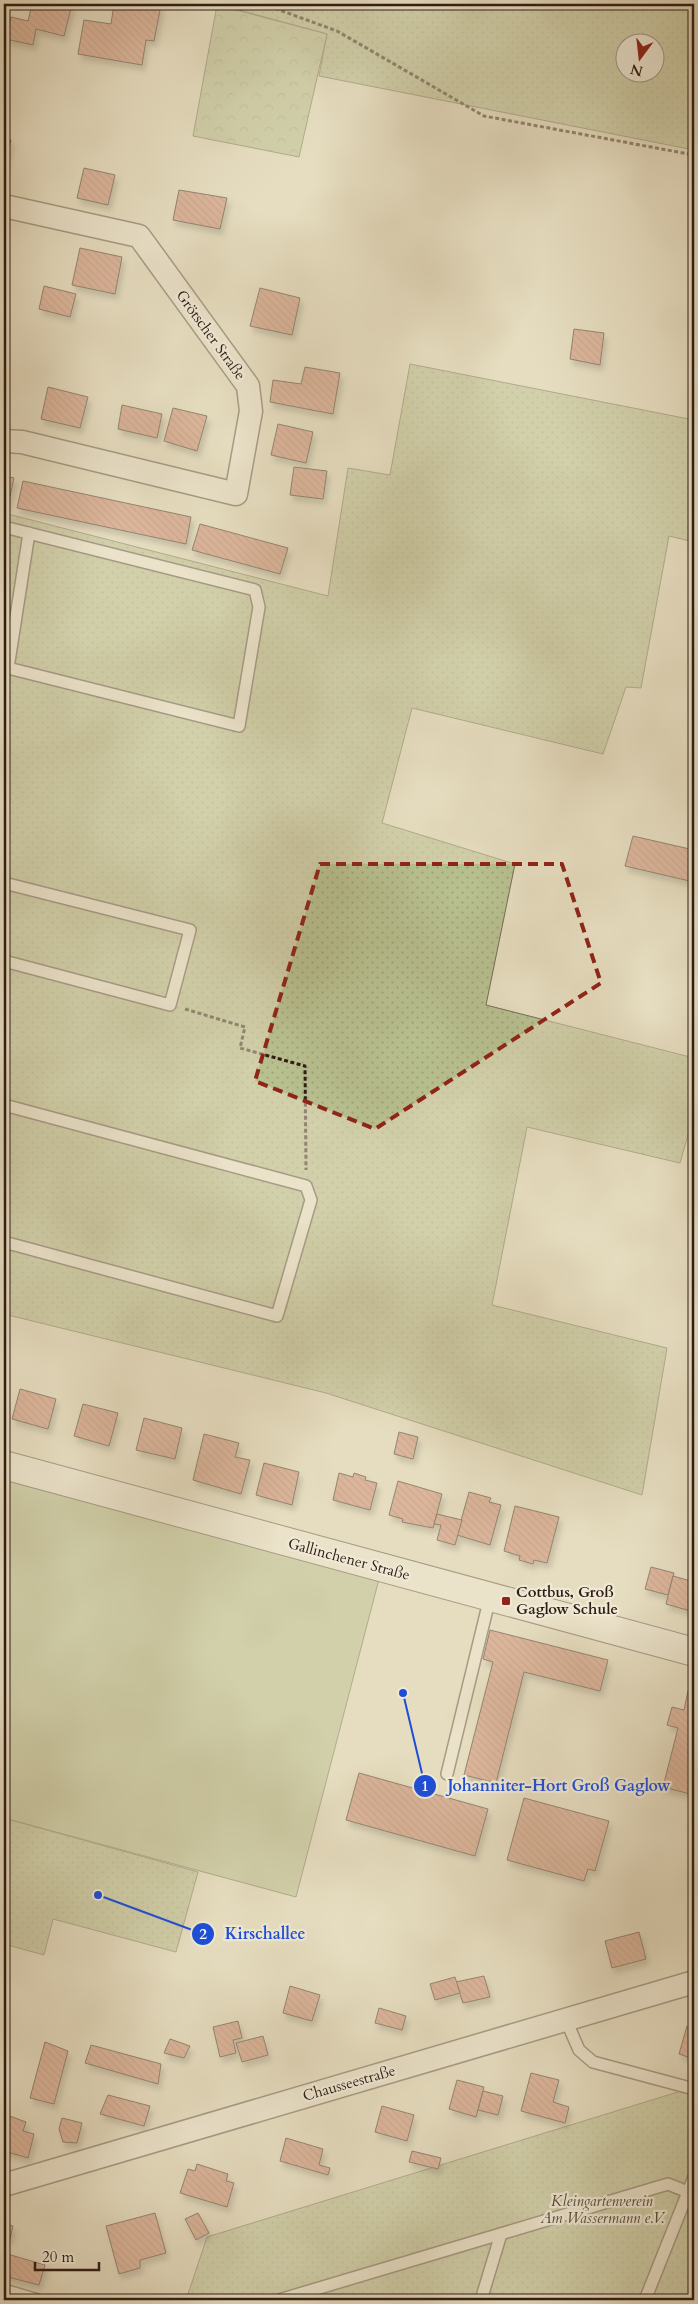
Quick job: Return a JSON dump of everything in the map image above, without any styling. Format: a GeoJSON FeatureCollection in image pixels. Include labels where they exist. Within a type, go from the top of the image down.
{"type":"FeatureCollection","features":[{"type":"Feature","properties":{"kind":"street","name":"Grötscher Straße"},"geometry":{"type":"LineString","coordinates":[[4,206],[139,236],[248,386],[251,412],[236,494],[22,442],[4,441]]}},
{"type":"Feature","properties":{"kind":"street","name":"Gallinchener Straße"},"geometry":{"type":"LineString","coordinates":[[4,1465],[694,1652]]}},
{"type":"Feature","properties":{"kind":"street","name":"Chausseestraße"},"geometry":{"type":"LineString","coordinates":[[4,2184],[694,1982]]}},
{"type":"Feature","properties":{"kind":"lane"},"geometry":{"type":"LineString","coordinates":[[4,527],[29,533],[255,590],[260,607],[239,726],[8,668],[29,533]]}},
{"type":"Feature","properties":{"kind":"lane"},"geometry":{"type":"LineString","coordinates":[[4,883],[190,930],[170,1005],[4,961]]}},
{"type":"Feature","properties":{"kind":"lane"},"geometry":{"type":"LineString","coordinates":[[4,1105],[306,1186],[311,1200],[277,1316],[4,1242]]}},
{"type":"Feature","properties":{"kind":"lane"},"geometry":{"type":"LineString","coordinates":[[447,1774],[490,1597]]}},
{"type":"Feature","properties":{"kind":"lane"},"geometry":{"type":"LineString","coordinates":[[566,2020],[579,2050],[593,2062],[694,2090]]}},
{"type":"Feature","properties":{"kind":"lane"},"geometry":{"type":"LineString","coordinates":[[646,2300],[694,2177]]}},
{"type":"Feature","properties":{"kind":"lane"},"geometry":{"type":"LineString","coordinates":[[279,2300],[668,2184],[688,2192]]}},
{"type":"Feature","properties":{"kind":"lane"},"geometry":{"type":"LineString","coordinates":[[481,2300],[501,2234]]}},
{"type":"Feature","properties":{"kind":"lane"},"geometry":{"type":"LineString","coordinates":[[4,2290],[38,2300]]}},
{"type":"Feature","properties":{"kind":"path"},"geometry":{"type":"LineString","coordinates":[[263,4],[337,31],[484,116],[694,155]]}},
{"type":"Feature","properties":{"kind":"path"},"geometry":{"type":"LineString","coordinates":[[170,1005],[245,1027],[240,1048],[305,1066],[306,1186]]}},
{"type":"Feature","properties":{"kind":"highlighted area"},"geometry":{"type":"Polygon","coordinates":[[[320,864],[562,864],[601,983],[375,1129],[255,1081],[320,864]]]}},
{"type":"Feature","properties":{"kind":"green space"},"geometry":{"type":"Polygon","coordinates":[[[217,4],[694,4],[694,150],[319,76],[327,34],[217,4]]]}},
{"type":"Feature","properties":{"kind":"green space"},"geometry":{"type":"Polygon","coordinates":[[[217,5],[327,34],[299,157],[193,136],[217,5]]]}},
{"type":"Feature","properties":{"kind":"green space"},"geometry":{"type":"Polygon","coordinates":[[[410,364],[694,420],[694,469],[690,492],[694,494],[694,542],[669,536],[641,688],[626,687],[603,754],[412,708],[382,823],[515,864],[486,1005],[694,1058],[694,1114],[680,1163],[527,1127],[492,1305],[667,1348],[642,1495],[326,1393],[4,1314],[4,513],[328,596],[348,468],[390,475],[410,364]]]}},
{"type":"Feature","properties":{"kind":"green space"},"geometry":{"type":"Polygon","coordinates":[[[4,1476],[379,1579],[296,1897],[4,1818],[4,1476]]]}},
{"type":"Feature","properties":{"kind":"green space"},"geometry":{"type":"Polygon","coordinates":[[[4,1818],[198,1872],[176,1952],[53,1919],[44,1955],[4,1944],[4,1818]]]}},
{"type":"Feature","properties":{"kind":"green space","name":"Kleingartenverein Am Wassermann e.V."},"geometry":{"type":"Polygon","coordinates":[[[694,2087],[694,2300],[186,2300],[207,2237],[694,2087]]]}},
{"type":"Feature","properties":{"kind":"building"},"geometry":{"type":"Polygon","coordinates":[[[32,4],[72,4],[64,36],[36,29],[33,45],[6,39],[11,17],[28,21],[32,4]]]}},
{"type":"Feature","properties":{"kind":"building"},"geometry":{"type":"Polygon","coordinates":[[[114,4],[161,5],[154,41],[146,40],[142,65],[78,54],[84,20],[111,24],[114,4]]]}},
{"type":"Feature","properties":{"kind":"building"},"geometry":{"type":"Polygon","coordinates":[[[4,139],[11,140],[4,172],[4,139]]]}},
{"type":"Feature","properties":{"kind":"building"},"geometry":{"type":"Polygon","coordinates":[[[84,168],[115,175],[108,205],[77,198],[84,168]]]}},
{"type":"Feature","properties":{"kind":"building"},"geometry":{"type":"Polygon","coordinates":[[[179,190],[227,198],[220,229],[173,220],[179,190]]]}},
{"type":"Feature","properties":{"kind":"building"},"geometry":{"type":"Polygon","coordinates":[[[80,248],[122,257],[115,294],[72,285],[80,248]]]}},
{"type":"Feature","properties":{"kind":"building"},"geometry":{"type":"Polygon","coordinates":[[[44,286],[76,294],[70,317],[39,309],[44,286]]]}},
{"type":"Feature","properties":{"kind":"building"},"geometry":{"type":"Polygon","coordinates":[[[260,288],[300,298],[292,335],[250,326],[260,288]]]}},
{"type":"Feature","properties":{"kind":"building"},"geometry":{"type":"Polygon","coordinates":[[[574,329],[604,333],[600,365],[570,359],[574,329]]]}},
{"type":"Feature","properties":{"kind":"building"},"geometry":{"type":"Polygon","coordinates":[[[305,367],[340,373],[333,414],[270,402],[273,380],[301,384],[305,367]]]}},
{"type":"Feature","properties":{"kind":"building"},"geometry":{"type":"Polygon","coordinates":[[[48,387],[88,397],[80,428],[41,419],[48,387]]]}},
{"type":"Feature","properties":{"kind":"building"},"geometry":{"type":"Polygon","coordinates":[[[122,405],[162,414],[157,438],[118,429],[122,405]]]}},
{"type":"Feature","properties":{"kind":"building"},"geometry":{"type":"Polygon","coordinates":[[[173,408],[207,416],[197,451],[164,441],[173,408]]]}},
{"type":"Feature","properties":{"kind":"building"},"geometry":{"type":"Polygon","coordinates":[[[278,424],[313,432],[306,463],[271,455],[278,424]]]}},
{"type":"Feature","properties":{"kind":"building"},"geometry":{"type":"Polygon","coordinates":[[[294,467],[327,471],[323,499],[290,495],[294,467]]]}},
{"type":"Feature","properties":{"kind":"building"},"geometry":{"type":"Polygon","coordinates":[[[4,476],[14,478],[8,505],[4,504],[4,476]]]}},
{"type":"Feature","properties":{"kind":"building"},"geometry":{"type":"Polygon","coordinates":[[[23,481],[191,517],[186,544],[17,508],[23,481]]]}},
{"type":"Feature","properties":{"kind":"building"},"geometry":{"type":"Polygon","coordinates":[[[200,524],[288,548],[280,574],[192,550],[200,524]]]}},
{"type":"Feature","properties":{"kind":"building"},"geometry":{"type":"Polygon","coordinates":[[[633,836],[694,850],[694,882],[625,866],[633,836]]]}},
{"type":"Feature","properties":{"kind":"building"},"geometry":{"type":"Polygon","coordinates":[[[20,1389],[56,1399],[48,1429],[12,1419],[20,1389]]]}},
{"type":"Feature","properties":{"kind":"building"},"geometry":{"type":"Polygon","coordinates":[[[83,1404],[118,1413],[109,1446],[74,1436],[83,1404]]]}},
{"type":"Feature","properties":{"kind":"building"},"geometry":{"type":"Polygon","coordinates":[[[144,1418],[182,1428],[175,1459],[136,1450],[144,1418]]]}},
{"type":"Feature","properties":{"kind":"building"},"geometry":{"type":"Polygon","coordinates":[[[399,1432],[418,1437],[413,1459],[394,1454],[399,1432]]]}},
{"type":"Feature","properties":{"kind":"building"},"geometry":{"type":"Polygon","coordinates":[[[204,1434],[239,1443],[235,1457],[250,1460],[241,1494],[193,1480],[204,1434]]]}},
{"type":"Feature","properties":{"kind":"building"},"geometry":{"type":"Polygon","coordinates":[[[264,1463],[299,1472],[292,1505],[256,1495],[264,1463]]]}},
{"type":"Feature","properties":{"kind":"building"},"geometry":{"type":"Polygon","coordinates":[[[339,1473],[353,1477],[354,1473],[366,1477],[365,1480],[377,1483],[370,1510],[333,1500],[339,1473]]]}},
{"type":"Feature","properties":{"kind":"building"},"geometry":{"type":"Polygon","coordinates":[[[398,1481],[442,1494],[433,1528],[402,1522],[403,1519],[389,1515],[398,1481]]]}},
{"type":"Feature","properties":{"kind":"building"},"geometry":{"type":"Polygon","coordinates":[[[469,1492],[491,1498],[489,1502],[501,1505],[490,1545],[457,1535],[469,1492]]]}},
{"type":"Feature","properties":{"kind":"building"},"geometry":{"type":"Polygon","coordinates":[[[515,1506],[559,1517],[547,1563],[534,1560],[533,1564],[519,1560],[520,1556],[504,1551],[515,1506]]]}},
{"type":"Feature","properties":{"kind":"building"},"geometry":{"type":"Polygon","coordinates":[[[437,1514],[462,1520],[455,1545],[437,1540],[441,1525],[434,1524],[437,1514]]]}},
{"type":"Feature","properties":{"kind":"building"},"geometry":{"type":"Polygon","coordinates":[[[651,1567],[674,1573],[668,1595],[645,1589],[651,1567]]]}},
{"type":"Feature","properties":{"kind":"building"},"geometry":{"type":"Polygon","coordinates":[[[673,1576],[694,1582],[694,1612],[666,1604],[673,1576]]]}},
{"type":"Feature","properties":{"kind":"building"},"geometry":{"type":"Polygon","coordinates":[[[490,1630],[608,1660],[600,1691],[524,1672],[496,1783],[464,1775],[493,1662],[483,1659],[490,1630]]]}},
{"type":"Feature","properties":{"kind":"building"},"geometry":{"type":"Polygon","coordinates":[[[688,1691],[694,1693],[694,1795],[663,1787],[678,1728],[667,1725],[672,1707],[684,1710],[688,1691]]]}},
{"type":"Feature","properties":{"kind":"building"},"geometry":{"type":"Polygon","coordinates":[[[359,1773],[488,1809],[475,1856],[346,1820],[359,1773]]]}},
{"type":"Feature","properties":{"kind":"building"},"geometry":{"type":"Polygon","coordinates":[[[524,1798],[609,1821],[595,1871],[588,1869],[584,1881],[507,1860],[524,1798]]]}},
{"type":"Feature","properties":{"kind":"building"},"geometry":{"type":"Polygon","coordinates":[[[639,1932],[646,1959],[612,1968],[605,1941],[639,1932]]]}},
{"type":"Feature","properties":{"kind":"building"},"geometry":{"type":"Polygon","coordinates":[[[484,1976],[490,1997],[463,2003],[456,1982],[484,1976]]]}},
{"type":"Feature","properties":{"kind":"building"},"geometry":{"type":"Polygon","coordinates":[[[455,1977],[460,1993],[435,2000],[430,1984],[455,1977]]]}},
{"type":"Feature","properties":{"kind":"building"},"geometry":{"type":"Polygon","coordinates":[[[290,1986],[320,1995],[312,2021],[283,2013],[290,1986]]]}},
{"type":"Feature","properties":{"kind":"building"},"geometry":{"type":"Polygon","coordinates":[[[379,2008],[406,2016],[402,2030],[375,2023],[379,2008]]]}},
{"type":"Feature","properties":{"kind":"building"},"geometry":{"type":"Polygon","coordinates":[[[238,2021],[242,2038],[233,2040],[236,2053],[220,2057],[213,2027],[238,2021]]]}},
{"type":"Feature","properties":{"kind":"building"},"geometry":{"type":"Polygon","coordinates":[[[687,2026],[694,2029],[694,2059],[679,2054],[687,2026]]]}},
{"type":"Feature","properties":{"kind":"building"},"geometry":{"type":"Polygon","coordinates":[[[263,2036],[268,2055],[242,2062],[236,2043],[263,2036]]]}},
{"type":"Feature","properties":{"kind":"building"},"geometry":{"type":"Polygon","coordinates":[[[170,2039],[190,2046],[184,2058],[164,2053],[170,2039]]]}},
{"type":"Feature","properties":{"kind":"building"},"geometry":{"type":"Polygon","coordinates":[[[45,2042],[68,2051],[54,2104],[30,2098],[45,2042]]]}},
{"type":"Feature","properties":{"kind":"building"},"geometry":{"type":"Polygon","coordinates":[[[91,2045],[161,2064],[158,2084],[85,2063],[91,2045]]]}},
{"type":"Feature","properties":{"kind":"building"},"geometry":{"type":"Polygon","coordinates":[[[531,2073],[559,2080],[553,2102],[569,2107],[565,2123],[521,2111],[531,2073]]]}},
{"type":"Feature","properties":{"kind":"building"},"geometry":{"type":"Polygon","coordinates":[[[457,2080],[484,2087],[476,2117],[449,2109],[457,2080]]]}},
{"type":"Feature","properties":{"kind":"building"},"geometry":{"type":"Polygon","coordinates":[[[483,2091],[503,2096],[498,2115],[478,2110],[483,2091]]]}},
{"type":"Feature","properties":{"kind":"building"},"geometry":{"type":"Polygon","coordinates":[[[108,2095],[150,2106],[144,2126],[100,2114],[108,2095]]]}},
{"type":"Feature","properties":{"kind":"building"},"geometry":{"type":"Polygon","coordinates":[[[382,2106],[414,2115],[407,2141],[375,2132],[382,2106]]]}},
{"type":"Feature","properties":{"kind":"building"},"geometry":{"type":"Polygon","coordinates":[[[4,2114],[26,2122],[23,2131],[34,2134],[28,2158],[4,2151],[4,2114]]]}},
{"type":"Feature","properties":{"kind":"building"},"geometry":{"type":"Polygon","coordinates":[[[62,2118],[82,2123],[77,2143],[63,2142],[59,2129],[62,2118]]]}},
{"type":"Feature","properties":{"kind":"building"},"geometry":{"type":"Polygon","coordinates":[[[286,2138],[323,2149],[319,2165],[330,2168],[328,2175],[280,2161],[286,2138]]]}},
{"type":"Feature","properties":{"kind":"building"},"geometry":{"type":"Polygon","coordinates":[[[412,2151],[441,2158],[438,2169],[409,2162],[412,2151]]]}},
{"type":"Feature","properties":{"kind":"building"},"geometry":{"type":"Polygon","coordinates":[[[197,2164],[228,2174],[226,2181],[234,2183],[227,2207],[180,2193],[188,2169],[195,2171],[197,2164]]]}},
{"type":"Feature","properties":{"kind":"building"},"geometry":{"type":"Polygon","coordinates":[[[155,2213],[166,2253],[140,2260],[140,2268],[119,2274],[106,2226],[155,2213]]]}},
{"type":"Feature","properties":{"kind":"building"},"geometry":{"type":"Polygon","coordinates":[[[198,2213],[209,2233],[196,2240],[185,2219],[198,2213]]]}},
{"type":"Feature","properties":{"kind":"building"},"geometry":{"type":"Polygon","coordinates":[[[4,2224],[13,2226],[10,2239],[4,2238],[4,2224]]]}},
{"type":"Feature","properties":{"kind":"building"},"geometry":{"type":"Polygon","coordinates":[[[4,2253],[45,2265],[39,2285],[4,2276],[4,2253]]]}},
{"type":"Feature","properties":{"kind":"place","name":"Cottbus, Groß Gaglow Schule"},"geometry":{"type":"Point","coordinates":[506,1601]}},
{"type":"Feature","properties":{"kind":"place","name":"Johanniter-Hort Groß Gaglow"},"geometry":{"type":"Point","coordinates":[403,1693]}},
{"type":"Feature","properties":{"kind":"place","name":"Kirschallee"},"geometry":{"type":"Point","coordinates":[98,1895]}}]}
